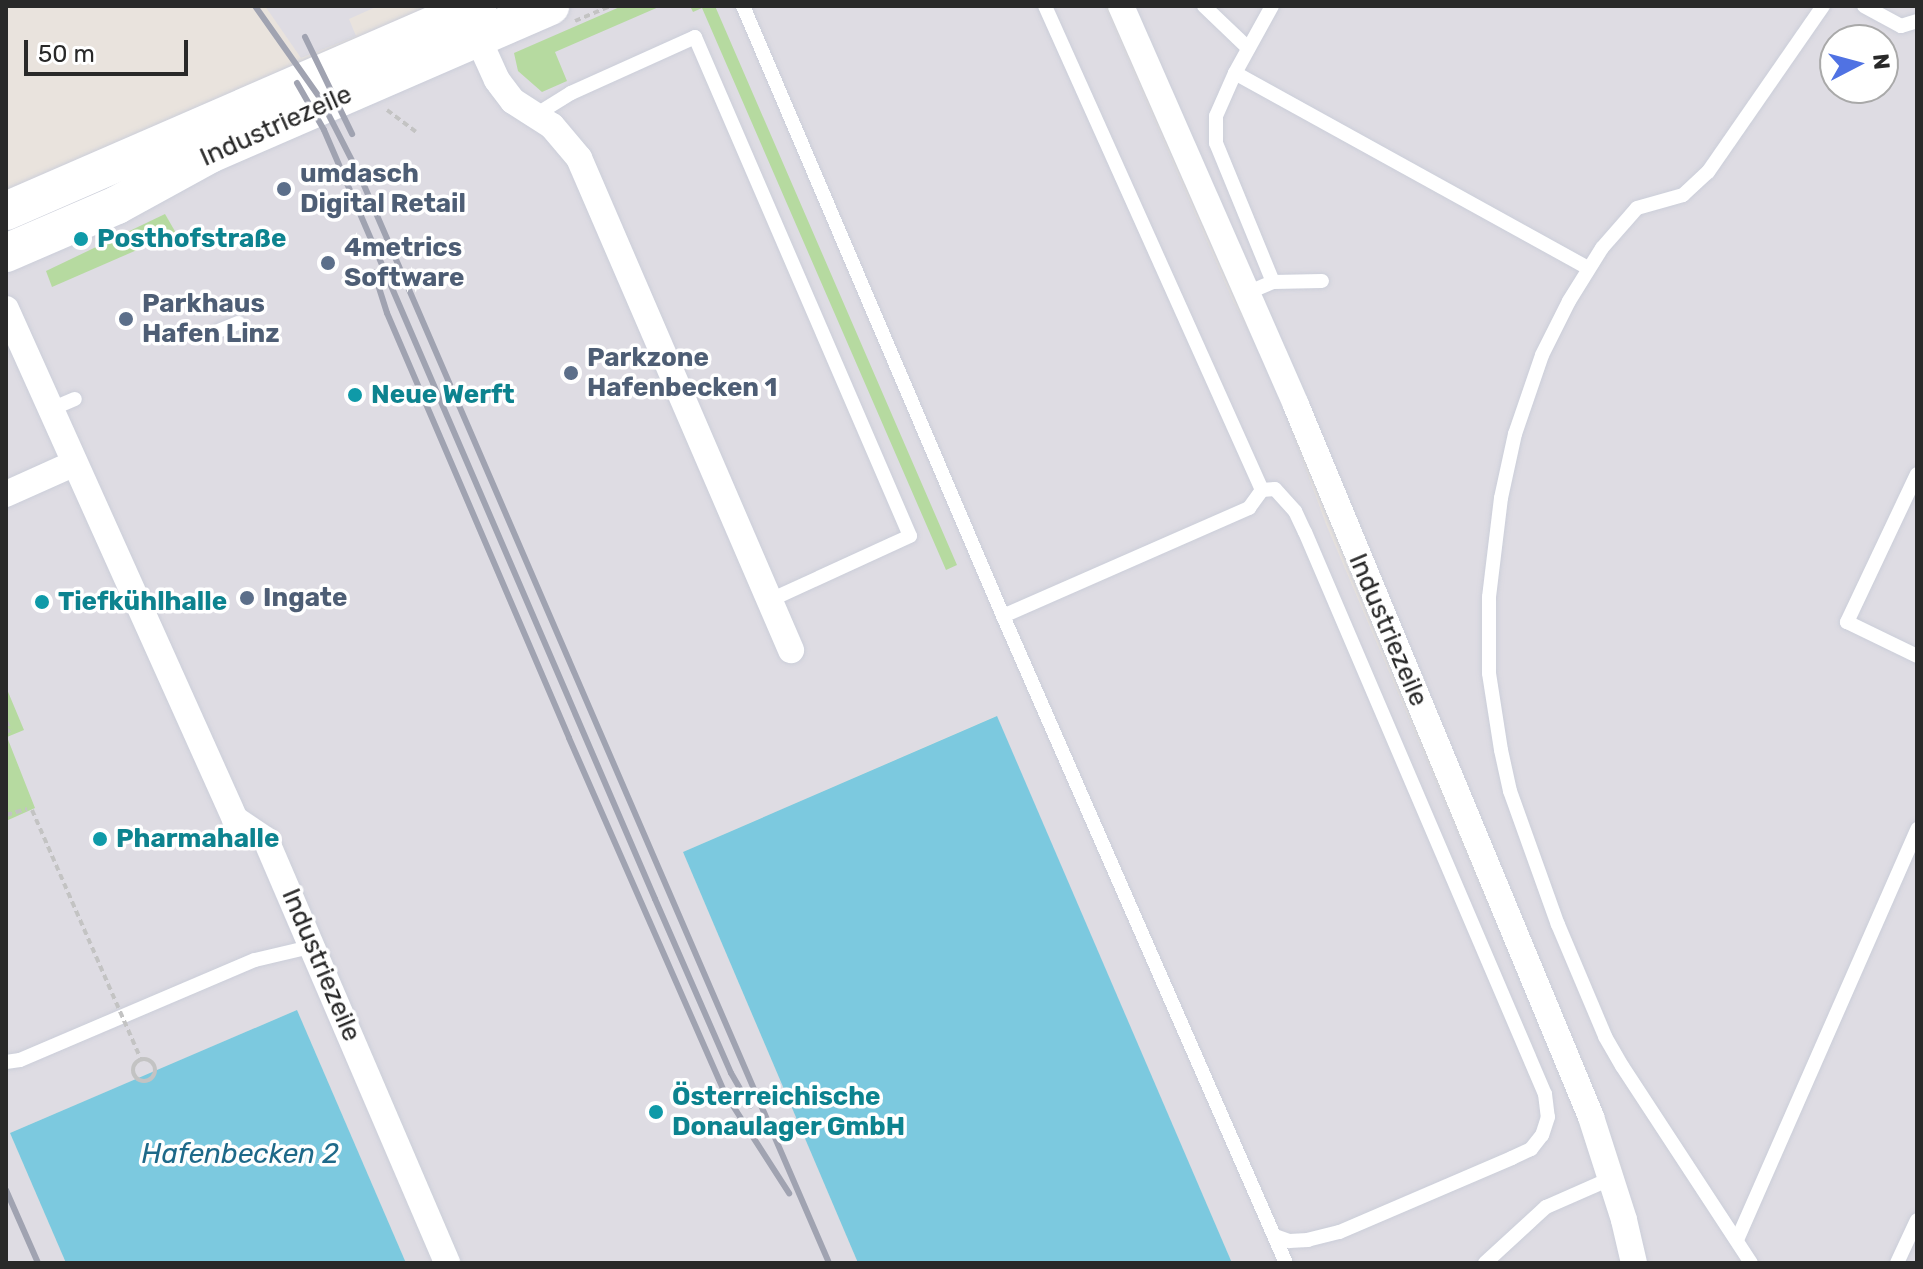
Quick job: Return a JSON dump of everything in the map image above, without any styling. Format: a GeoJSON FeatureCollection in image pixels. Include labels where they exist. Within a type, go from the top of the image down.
{"type":"FeatureCollection","features":[{"type":"Feature","properties":{"kind":"main road","name":"Industriezeile"},"geometry":{"type":"LineString","coordinates":[[6,211],[473,18],[550,6]]}},
{"type":"Feature","properties":{"kind":"main road","name":"Industriezeile"},"geometry":{"type":"LineString","coordinates":[[6,253],[117,205],[473,18]]}},
{"type":"Feature","properties":{"kind":"street","name":"Industriezeile"},"geometry":{"type":"LineString","coordinates":[[1121,6],[1247,293],[1585,1102],[1612,1178],[1634,1263]]}},
{"type":"Feature","properties":{"kind":"street"},"geometry":{"type":"LineString","coordinates":[[473,18],[497,80],[513,101],[559,133],[579,158],[791,650]]}},
{"type":"Feature","properties":{"kind":"street","name":"Industriezeile"},"geometry":{"type":"LineString","coordinates":[[6,309],[235,819],[266,840],[314,946],[447,1263]]}},
{"type":"Feature","properties":{"kind":"street"},"geometry":{"type":"LineString","coordinates":[[6,494],[73,464]]}},
{"type":"Feature","properties":{"kind":"lane"},"geometry":{"type":"LineString","coordinates":[[743,6],[1003,616],[1286,1263]]}},
{"type":"Feature","properties":{"kind":"lane"},"geometry":{"type":"LineString","coordinates":[[1045,6],[1262,490]]}},
{"type":"Feature","properties":{"kind":"lane"},"geometry":{"type":"LineString","coordinates":[[1204,6],[1248,48]]}},
{"type":"Feature","properties":{"kind":"lane"},"geometry":{"type":"LineString","coordinates":[[1272,6],[1235,73],[1216,116],[1216,143],[1273,282]]}},
{"type":"Feature","properties":{"kind":"lane"},"geometry":{"type":"LineString","coordinates":[[1751,1263],[1605,1036],[1529,846],[1510,791],[1493,710],[1489,673],[1489,597],[1493,551],[1510,458],[1542,355],[1588,268],[1617,228],[1637,208],[1683,195],[1708,172],[1823,6]]}},
{"type":"Feature","properties":{"kind":"lane"},"geometry":{"type":"LineString","coordinates":[[1864,6],[1901,26],[1917,21]]}},
{"type":"Feature","properties":{"kind":"lane"},"geometry":{"type":"LineString","coordinates":[[534,116],[571,93],[695,37],[910,536],[770,600]]}},
{"type":"Feature","properties":{"kind":"lane"},"geometry":{"type":"LineString","coordinates":[[1235,73],[1588,268]]}},
{"type":"Feature","properties":{"kind":"lane"},"geometry":{"type":"LineString","coordinates":[[1247,293],[1273,282],[1322,281]]}},
{"type":"Feature","properties":{"kind":"lane"},"geometry":{"type":"LineString","coordinates":[[218,331],[238,323]]}},
{"type":"Feature","properties":{"kind":"lane"},"geometry":{"type":"LineString","coordinates":[[49,410],[75,399]]}},
{"type":"Feature","properties":{"kind":"lane"},"geometry":{"type":"LineString","coordinates":[[1917,474],[1847,622],[1917,656]]}},
{"type":"Feature","properties":{"kind":"lane"},"geometry":{"type":"LineString","coordinates":[[1003,616],[1249,508],[1262,490],[1275,489],[1295,511],[1305,532],[1545,1094],[1548,1117],[1542,1135],[1531,1149],[1512,1158],[1339,1232],[1308,1240],[1289,1241],[1275,1236]]}},
{"type":"Feature","properties":{"kind":"lane"},"geometry":{"type":"LineString","coordinates":[[1737,1240],[1917,829]]}},
{"type":"Feature","properties":{"kind":"lane"},"geometry":{"type":"LineString","coordinates":[[6,1062],[20,1060],[255,960],[314,946]]}},
{"type":"Feature","properties":{"kind":"lane"},"geometry":{"type":"LineString","coordinates":[[1485,1263],[1546,1207],[1612,1178]]}},
{"type":"Feature","properties":{"kind":"lane"},"geometry":{"type":"LineString","coordinates":[[1897,1263],[1917,1220]]}},
{"type":"Feature","properties":{"kind":"path"},"geometry":{"type":"LineString","coordinates":[[383,106],[416,132]]}},
{"type":"Feature","properties":{"kind":"path"},"geometry":{"type":"LineString","coordinates":[[6,721],[10,730],[6,732]]}},
{"type":"Feature","properties":{"kind":"path"},"geometry":{"type":"LineString","coordinates":[[6,815],[29,809],[142,1061]]}},
{"type":"Feature","properties":{"kind":"path"},"geometry":{"type":"LineString","coordinates":[[148,1060],[154,1068],[152,1077],[146,1081],[134,1075],[133,1067],[142,1061],[148,1060]]}},
{"type":"Feature","properties":{"kind":"shaded area"},"geometry":{"type":"Polygon","coordinates":[[[265,6],[378,6],[349,19],[356,36],[301,58],[265,6]]]}},
{"type":"Feature","properties":{"kind":"shaded area"},"geometry":{"type":"Polygon","coordinates":[[[573,6],[1105,6],[1233,301],[1269,369],[1326,524],[1570,1096],[1610,1213],[1622,1263],[1232,1263],[996,716],[683,852],[858,1263],[406,1263],[297,1010],[10,1133],[66,1263],[6,1263],[6,275],[40,234],[573,6]]]}},
{"type":"Feature","properties":{"kind":"shaded area"},"geometry":{"type":"Polygon","coordinates":[[[1131,6],[1917,6],[1917,1263],[1644,1263],[1621,1164],[1131,6]]]}},
{"type":"Feature","properties":{"kind":"green space"},"geometry":{"type":"Polygon","coordinates":[[[622,6],[661,6],[555,52],[567,81],[542,92],[518,71],[514,53],[622,6]]]}},
{"type":"Feature","properties":{"kind":"green space"},"geometry":{"type":"Polygon","coordinates":[[[690,6],[715,6],[957,565],[946,570],[702,8],[693,12],[690,6]]]}},
{"type":"Feature","properties":{"kind":"green space"},"geometry":{"type":"Polygon","coordinates":[[[165,214],[176,233],[52,287],[46,271],[165,214]]]}},
{"type":"Feature","properties":{"kind":"green space"},"geometry":{"type":"Polygon","coordinates":[[[6,687],[24,730],[7,737],[35,808],[6,821],[6,687]]]}},
{"type":"Feature","properties":{"kind":"water"},"geometry":{"type":"Polygon","coordinates":[[[997,716],[1232,1263],[858,1263],[683,852],[997,716]]]}},
{"type":"Feature","properties":{"kind":"water","name":"Hafenbecken 2"},"geometry":{"type":"Polygon","coordinates":[[[297,1010],[406,1263],[66,1263],[10,1133],[297,1010]]]}},
{"type":"Feature","properties":{"kind":"railway"},"geometry":{"type":"LineString","coordinates":[[255,6],[320,98],[360,176],[829,1263]]}},
{"type":"Feature","properties":{"kind":"railway"},"geometry":{"type":"LineString","coordinates":[[305,37],[352,134]]}},
{"type":"Feature","properties":{"kind":"railway"},"geometry":{"type":"LineString","coordinates":[[297,83],[324,130],[655,899],[731,1073],[750,1106]]}},
{"type":"Feature","properties":{"kind":"railway"},"geometry":{"type":"LineString","coordinates":[[374,272],[387,313],[726,1095],[789,1193]]}},
{"type":"Feature","properties":{"kind":"railway"},"geometry":{"type":"LineString","coordinates":[[6,1190],[38,1263]]}},
{"type":"Feature","properties":{"kind":"place","name":"umdasch Digital Retail"},"geometry":{"type":"Point","coordinates":[284,189]}},
{"type":"Feature","properties":{"kind":"place","name":"Posthofstraße"},"geometry":{"type":"Point","coordinates":[81,239]}},
{"type":"Feature","properties":{"kind":"place","name":"4metrics Software"},"geometry":{"type":"Point","coordinates":[328,263]}},
{"type":"Feature","properties":{"kind":"place","name":"Parkhaus Hafen Linz"},"geometry":{"type":"Point","coordinates":[126,319]}},
{"type":"Feature","properties":{"kind":"place","name":"Parkzone Hafenbecken 1"},"geometry":{"type":"Point","coordinates":[571,373]}},
{"type":"Feature","properties":{"kind":"place","name":"Neue Werft"},"geometry":{"type":"Point","coordinates":[355,395]}},
{"type":"Feature","properties":{"kind":"place","name":"Ingate"},"geometry":{"type":"Point","coordinates":[247,598]}},
{"type":"Feature","properties":{"kind":"place","name":"Tiefkühlhalle"},"geometry":{"type":"Point","coordinates":[42,602]}},
{"type":"Feature","properties":{"kind":"place","name":"Pharmahalle"},"geometry":{"type":"Point","coordinates":[100,839]}},
{"type":"Feature","properties":{"kind":"place","name":"Österreichische Donaulager GmbH"},"geometry":{"type":"Point","coordinates":[656,1112]}}]}
